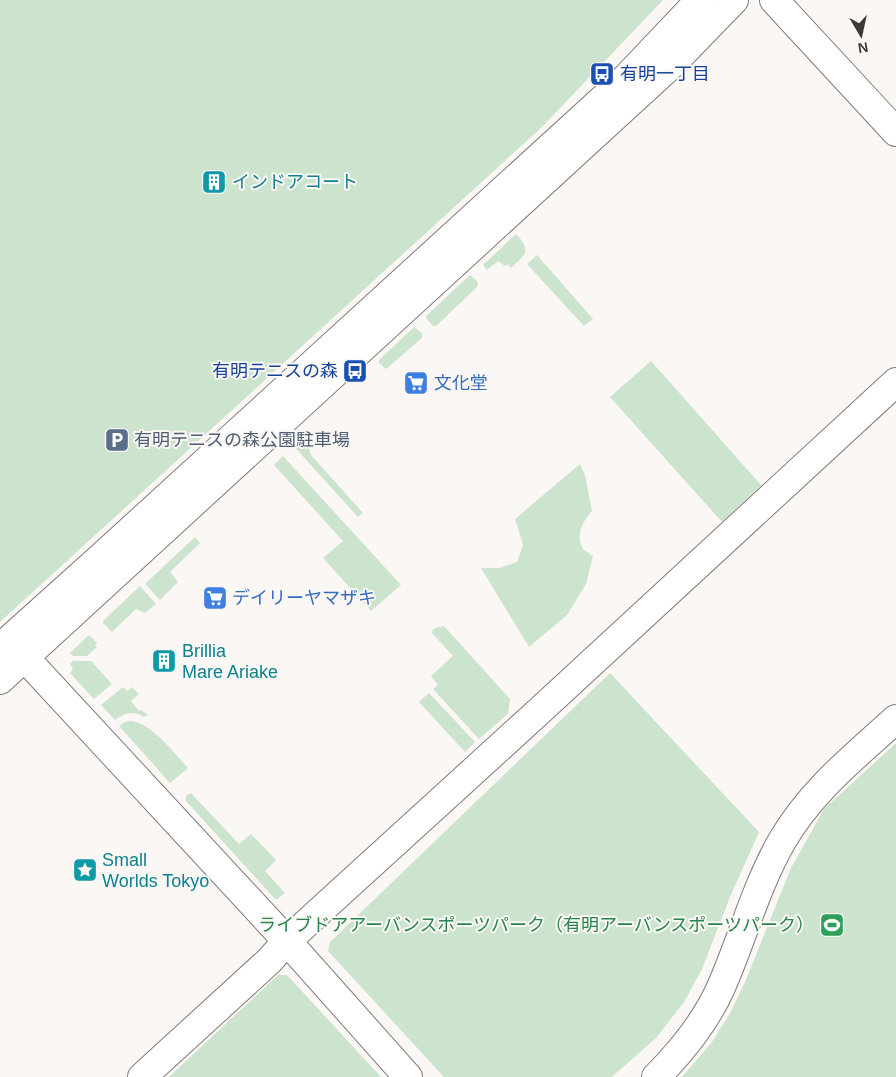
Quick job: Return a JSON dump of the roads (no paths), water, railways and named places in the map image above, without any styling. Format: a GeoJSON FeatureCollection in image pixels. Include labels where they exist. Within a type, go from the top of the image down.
{"type":"FeatureCollection","features":[{"type":"Feature","properties":{"kind":"street"},"geometry":{"type":"LineString","coordinates":[[0,680],[11,649],[98,560],[620,83],[700,0]]}},
{"type":"Feature","properties":{"kind":"street"},"geometry":{"type":"LineString","coordinates":[[11,649],[660,75],[734,0]]}},
{"type":"Feature","properties":{"kind":"street"},"geometry":{"type":"LineString","coordinates":[[774,0],[896,132]]}},
{"type":"Feature","properties":{"kind":"street"},"geometry":{"type":"LineString","coordinates":[[142,1077],[269,961],[287,941],[896,382]]}},
{"type":"Feature","properties":{"kind":"street"},"geometry":{"type":"LineString","coordinates":[[11,649],[287,941],[408,1077]]}},
{"type":"Feature","properties":{"kind":"street"},"geometry":{"type":"LineString","coordinates":[[656,1077],[684,1048],[704,1020],[722,986],[766,870],[782,839],[824,784],[896,719]]}},
{"type":"Feature","properties":{"kind":"place","name":"有明一丁目"},"geometry":{"type":"Point","coordinates":[602,74]}},
{"type":"Feature","properties":{"kind":"place","name":"インドアコート"},"geometry":{"type":"Point","coordinates":[214,182]}},
{"type":"Feature","properties":{"kind":"place","name":"有明テニスの森"},"geometry":{"type":"Point","coordinates":[355,371]}},
{"type":"Feature","properties":{"kind":"place","name":"文化堂"},"geometry":{"type":"Point","coordinates":[416,383]}},
{"type":"Feature","properties":{"kind":"place","name":"有明テニスの森公園駐車場"},"geometry":{"type":"Point","coordinates":[117,440]}},
{"type":"Feature","properties":{"kind":"place","name":"デイリーヤマザキ"},"geometry":{"type":"Point","coordinates":[215,598]}},
{"type":"Feature","properties":{"kind":"place","name":"Brillia Mare Ariake"},"geometry":{"type":"Point","coordinates":[164,661]}},
{"type":"Feature","properties":{"kind":"place","name":"Small Worlds Tokyo"},"geometry":{"type":"Point","coordinates":[85,870]}},
{"type":"Feature","properties":{"kind":"place","name":"ライブドアアーバンスポーツパーク（有明アーバンスポーツパーク）"},"geometry":{"type":"Point","coordinates":[832,925]}}]}
